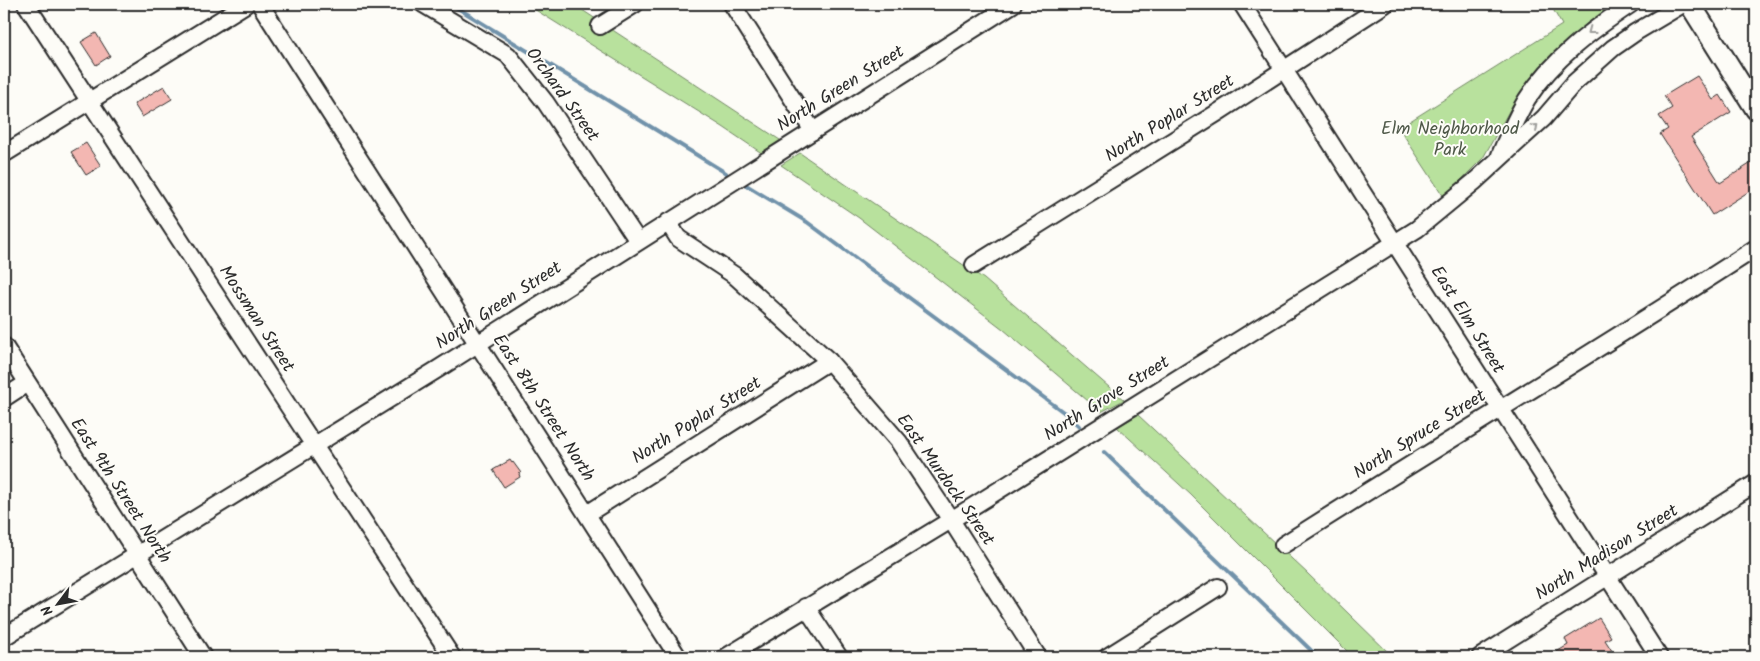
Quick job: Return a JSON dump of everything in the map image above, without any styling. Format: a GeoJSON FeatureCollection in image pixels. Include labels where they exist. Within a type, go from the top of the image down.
{"type":"FeatureCollection","features":[{"type":"Feature","properties":{"kind":"main road"},"geometry":{"type":"LineString","coordinates":[[1690,4],[1756,109]]}},
{"type":"Feature","properties":{"kind":"street","name":"Mossman Street"},"geometry":{"type":"LineString","coordinates":[[26,4],[452,657]]}},
{"type":"Feature","properties":{"kind":"street"},"geometry":{"type":"LineString","coordinates":[[4,154],[246,4]]}},
{"type":"Feature","properties":{"kind":"street","name":"East 8th Street North"},"geometry":{"type":"LineString","coordinates":[[260,4],[678,657]]}},
{"type":"Feature","properties":{"kind":"street","name":"Orchard Street"},"geometry":{"type":"LineString","coordinates":[[423,4],[508,56],[546,102],[638,241]]}},
{"type":"Feature","properties":{"kind":"street"},"geometry":{"type":"LineString","coordinates":[[600,26],[635,4]]}},
{"type":"Feature","properties":{"kind":"street"},"geometry":{"type":"LineString","coordinates":[[732,4],[813,131]]}},
{"type":"Feature","properties":{"kind":"street","name":"North Green Street"},"geometry":{"type":"LineString","coordinates":[[4,637],[478,344],[1014,4]]}},
{"type":"Feature","properties":{"kind":"street","name":"East Elm Street"},"geometry":{"type":"LineString","coordinates":[[1242,4],[1659,657]]}},
{"type":"Feature","properties":{"kind":"street","name":"North Poplar Street"},"geometry":{"type":"LineString","coordinates":[[974,266],[1386,4]]}},
{"type":"Feature","properties":{"kind":"street","name":"North Grove Street"},"geometry":{"type":"LineString","coordinates":[[1499,160],[1513,124],[1527,99],[1541,80],[1568,51],[1589,33],[1632,4]]}},
{"type":"Feature","properties":{"kind":"street","name":"North Grove Street"},"geometry":{"type":"LineString","coordinates":[[726,657],[951,520],[1417,229],[1499,160],[1544,118],[1574,83],[1613,48],[1683,4]]}},
{"type":"Feature","properties":{"kind":"street","name":"East Murdock Street"},"geometry":{"type":"LineString","coordinates":[[668,222],[678,238],[734,274],[829,361],[899,442],[1038,657]]}},
{"type":"Feature","properties":{"kind":"street","name":"North Spruce Street"},"geometry":{"type":"LineString","coordinates":[[1283,545],[1756,248]]}},
{"type":"Feature","properties":{"kind":"street","name":"East 9th Street North"},"geometry":{"type":"LineString","coordinates":[[4,346],[203,657]]}},
{"type":"Feature","properties":{"kind":"street","name":"North Poplar Street"},"geometry":{"type":"LineString","coordinates":[[587,514],[829,361]]}},
{"type":"Feature","properties":{"kind":"street"},"geometry":{"type":"LineString","coordinates":[[4,398],[27,383]]}},
{"type":"Feature","properties":{"kind":"street","name":"North Madison Street"},"geometry":{"type":"LineString","coordinates":[[1480,657],[1756,483]]}},
{"type":"Feature","properties":{"kind":"street"},"geometry":{"type":"LineString","coordinates":[[1107,657],[1218,587]]}},
{"type":"Feature","properties":{"kind":"street"},"geometry":{"type":"LineString","coordinates":[[806,607],[838,657]]}},
{"type":"Feature","properties":{"kind":"green space"},"geometry":{"type":"Polygon","coordinates":[[[526,4],[573,4],[783,142],[763,154],[526,4]]]}},
{"type":"Feature","properties":{"kind":"green space","name":"Elm Neighborhood Park"},"geometry":{"type":"Polygon","coordinates":[[[1550,4],[1618,4],[1587,23],[1538,70],[1513,104],[1483,158],[1444,197],[1399,128],[1562,25],[1550,4]]]}},
{"type":"Feature","properties":{"kind":"green space"},"geometry":{"type":"Polygon","coordinates":[[[800,153],[984,279],[1124,400],[1101,412],[1003,329],[859,218],[781,165],[800,153]]]}},
{"type":"Feature","properties":{"kind":"green space"},"geometry":{"type":"Polygon","coordinates":[[[1138,415],[1308,574],[1393,657],[1353,657],[1191,495],[1117,427],[1138,415]]]}},
{"type":"Feature","properties":{"kind":"building"},"geometry":{"type":"Polygon","coordinates":[[[96,33],[110,56],[96,65],[81,42],[96,33]]]}},
{"type":"Feature","properties":{"kind":"building"},"geometry":{"type":"Polygon","coordinates":[[[1697,76],[1713,100],[1720,95],[1731,112],[1691,137],[1720,183],[1756,160],[1756,187],[1712,215],[1660,134],[1668,129],[1659,116],[1672,108],[1664,96],[1697,76]]]}},
{"type":"Feature","properties":{"kind":"building"},"geometry":{"type":"Polygon","coordinates":[[[164,86],[172,99],[142,117],[134,104],[164,86]]]}},
{"type":"Feature","properties":{"kind":"building"},"geometry":{"type":"Polygon","coordinates":[[[86,143],[101,166],[86,175],[71,152],[86,143]]]}},
{"type":"Feature","properties":{"kind":"building"},"geometry":{"type":"Polygon","coordinates":[[[510,460],[521,473],[519,474],[520,477],[504,487],[493,470],[510,460]]]}},
{"type":"Feature","properties":{"kind":"building"},"geometry":{"type":"Polygon","coordinates":[[[1599,618],[1611,637],[1605,640],[1616,657],[1548,657],[1568,645],[1565,639],[1599,618]]]}},
{"type":"Feature","properties":{"kind":"waterway"},"geometry":{"type":"LineString","coordinates":[[451,4],[726,173]]}},
{"type":"Feature","properties":{"kind":"waterway"},"geometry":{"type":"LineString","coordinates":[[746,185],[807,222],[1066,414],[1079,426]]}},
{"type":"Feature","properties":{"kind":"waterway"},"geometry":{"type":"LineString","coordinates":[[1104,452],[1318,657]]}}]}
